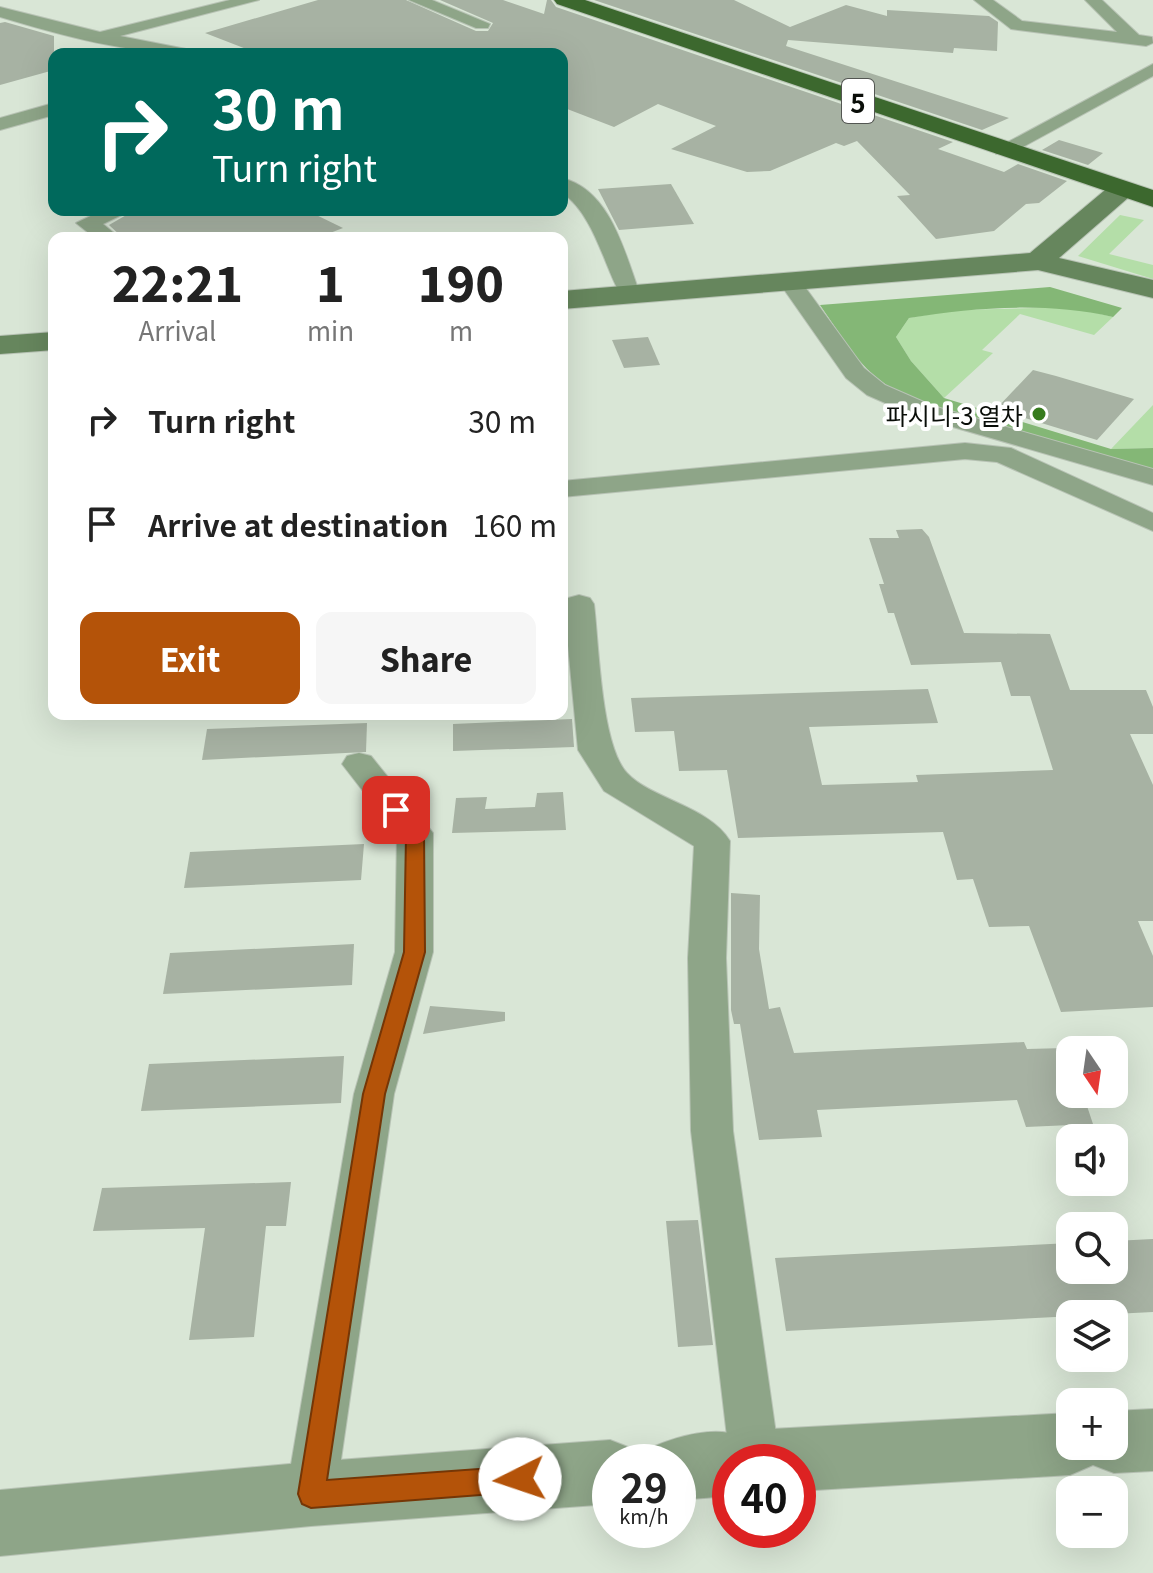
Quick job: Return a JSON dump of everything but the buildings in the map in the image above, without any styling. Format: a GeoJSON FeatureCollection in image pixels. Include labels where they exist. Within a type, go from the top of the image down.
{"type":"FeatureCollection","features":[{"type":"Feature","properties":{"kind":"highway","name":"5"},"geometry":{"type":"LineString","coordinates":[[564,0],[1120,191],[1153,199]]}},
{"type":"Feature","properties":{"kind":"main road"},"geometry":{"type":"LineString","coordinates":[[1038,261],[1120,191]]}},
{"type":"Feature","properties":{"kind":"main road"},"geometry":{"type":"LineString","coordinates":[[568,299],[1038,261],[1153,289]]}},
{"type":"Feature","properties":{"kind":"main road"},"geometry":{"type":"LineString","coordinates":[[0,345],[48,341]]}},
{"type":"Feature","properties":{"kind":"street"},"geometry":{"type":"LineString","coordinates":[[99,36],[251,0]]}},
{"type":"Feature","properties":{"kind":"street"},"geometry":{"type":"LineString","coordinates":[[417,0],[482,24]]}},
{"type":"Feature","properties":{"kind":"street"},"geometry":{"type":"LineString","coordinates":[[982,0],[1017,25],[1146,41]]}},
{"type":"Feature","properties":{"kind":"street"},"geometry":{"type":"LineString","coordinates":[[1093,0],[1146,41]]}},
{"type":"Feature","properties":{"kind":"street"},"geometry":{"type":"LineString","coordinates":[[129,8],[147,24]]}},
{"type":"Feature","properties":{"kind":"street"},"geometry":{"type":"LineString","coordinates":[[0,12],[55,28],[157,48]]}},
{"type":"Feature","properties":{"kind":"street"},"geometry":{"type":"LineString","coordinates":[[1003,150],[1153,69]]}},
{"type":"Feature","properties":{"kind":"street"},"geometry":{"type":"LineString","coordinates":[[0,124],[48,111]]}},
{"type":"Feature","properties":{"kind":"street"},"geometry":{"type":"LineString","coordinates":[[568,187],[583,195],[594,208],[629,294]]}},
{"type":"Feature","properties":{"kind":"street"},"geometry":{"type":"LineString","coordinates":[[100,232],[87,223],[106,216]]}},
{"type":"Feature","properties":{"kind":"street"},"geometry":{"type":"LineString","coordinates":[[789,281],[855,373],[876,390],[924,411],[1153,477]]}},
{"type":"Feature","properties":{"kind":"street"},"geometry":{"type":"LineString","coordinates":[[568,488],[965,451],[1002,454],[1153,523]]}},
{"type":"Feature","properties":{"kind":"street"},"geometry":{"type":"LineString","coordinates":[[579,604],[595,750],[616,783],[681,819],[712,841],[707,958],[712,1131],[752,1444]]}},
{"type":"Feature","properties":{"kind":"street"},"geometry":{"type":"LineString","coordinates":[[311,1494],[374,1094],[414,952],[415,833],[359,764]]}},
{"type":"Feature","properties":{"kind":"street"},"geometry":{"type":"LineString","coordinates":[[1128,1441],[1153,1440]]}},
{"type":"Feature","properties":{"kind":"street"},"geometry":{"type":"LineString","coordinates":[[816,1458],[1056,1445]]}},
{"type":"Feature","properties":{"kind":"street"},"geometry":{"type":"LineString","coordinates":[[0,1523],[311,1494],[592,1473]]}},
{"type":"Feature","properties":{"kind":"green space"},"geometry":{"type":"Polygon","coordinates":[[[1120,215],[1144,220],[1109,254],[1153,265],[1153,279],[1078,256],[1120,215]]]}},
{"type":"Feature","properties":{"kind":"green space"},"geometry":{"type":"Polygon","coordinates":[[[1050,287],[1122,308],[1113,317],[1037,308],[934,314],[909,318],[896,337],[911,361],[944,398],[1111,449],[1153,448],[1153,472],[914,402],[882,381],[860,361],[820,305],[1050,287]]]}},
{"type":"Feature","properties":{"kind":"green space"},"geometry":{"type":"Polygon","coordinates":[[[1072,307],[1113,317],[1094,335],[1020,314],[982,350],[993,353],[944,398],[911,361],[896,337],[909,318],[955,310],[1072,307]]]}},
{"type":"Feature","properties":{"kind":"green space"},"geometry":{"type":"Polygon","coordinates":[[[1153,405],[1153,448],[1111,449],[1153,405]]]}},
{"type":"Feature","properties":{"kind":"place","name":"파시니-3 열차"},"geometry":{"type":"Point","coordinates":[1039,414]}},
{"type":"Feature","properties":{"kind":"route"},"geometry":{"type":"LineString","coordinates":[[396,810],[415,833],[414,952],[374,1094],[311,1494],[520,1479]]}}]}
